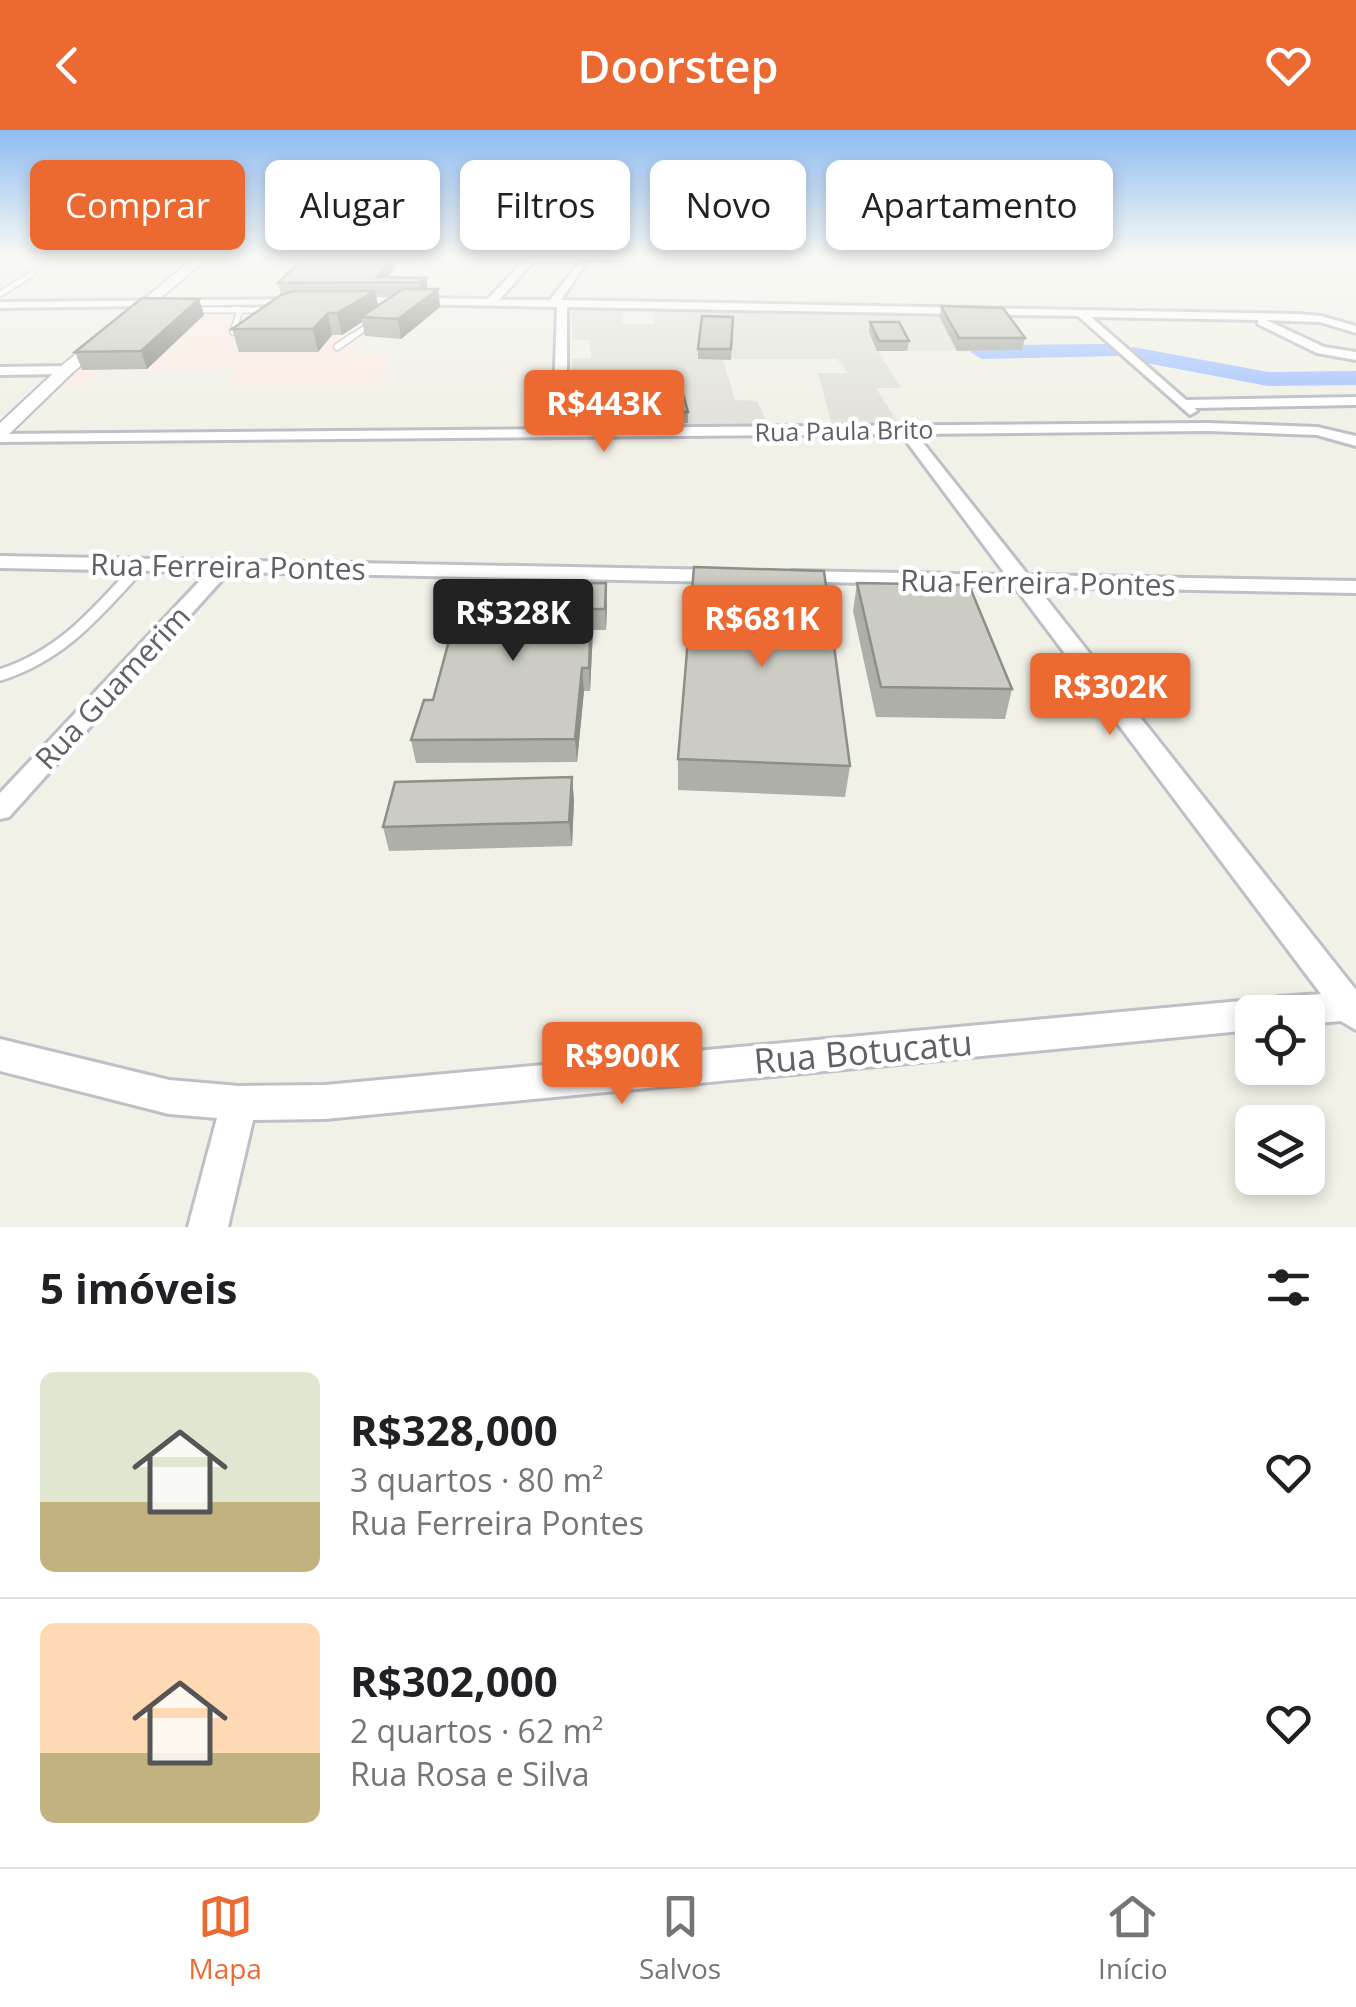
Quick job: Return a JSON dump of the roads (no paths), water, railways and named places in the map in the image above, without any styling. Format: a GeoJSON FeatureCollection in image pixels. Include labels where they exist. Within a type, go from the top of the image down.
{"type":"FeatureCollection","features":[{"type":"Feature","properties":{"kind":"street"},"geometry":{"type":"LineString","coordinates":[[0,436],[66,370],[143,307]]}},
{"type":"Feature","properties":{"kind":"street"},"geometry":{"type":"LineString","coordinates":[[558,307],[560,433]]}},
{"type":"Feature","properties":{"kind":"street"},"geometry":{"type":"LineString","coordinates":[[741,307],[1312,318],[1356,330]]}},
{"type":"Feature","properties":{"kind":"street"},"geometry":{"type":"LineString","coordinates":[[1083,315],[1208,427]]}},
{"type":"Feature","properties":{"kind":"street"},"geometry":{"type":"LineString","coordinates":[[1245,316],[1289,332],[1321,350],[1356,356]]}},
{"type":"Feature","properties":{"kind":"street"},"geometry":{"type":"LineString","coordinates":[[0,371],[66,370]]}},
{"type":"Feature","properties":{"kind":"street"},"geometry":{"type":"LineString","coordinates":[[1182,404],[1356,401]]}},
{"type":"Feature","properties":{"kind":"street","name":"Rua Paula Brito"},"geometry":{"type":"LineString","coordinates":[[0,436],[1208,427],[1318,431],[1356,441]]}},
{"type":"Feature","properties":{"kind":"street"},"geometry":{"type":"LineString","coordinates":[[905,430],[1354,1009]]}},
{"type":"Feature","properties":{"kind":"street","name":"Rua Ferreira Pontes"},"geometry":{"type":"LineString","coordinates":[[0,562],[1356,587]]}},
{"type":"Feature","properties":{"kind":"street","name":"Rua Guamerim"},"geometry":{"type":"LineString","coordinates":[[0,810],[225,565]]}},
{"type":"Feature","properties":{"kind":"street"},"geometry":{"type":"LineString","coordinates":[[1325,1010],[1354,1009]]}},
{"type":"Feature","properties":{"kind":"street","name":"Rua Botucatu"},"geometry":{"type":"LineString","coordinates":[[0,1055],[169,1096],[239,1103],[325,1102],[1235,1017]]}},
{"type":"Feature","properties":{"kind":"street"},"geometry":{"type":"LineString","coordinates":[[208,1227],[239,1103]]}},
{"type":"Feature","properties":{"kind":"lane"},"geometry":{"type":"LineString","coordinates":[[173,307],[294,307]]}},
{"type":"Feature","properties":{"kind":"lane"},"geometry":{"type":"LineString","coordinates":[[193,307],[240,310]]}},
{"type":"Feature","properties":{"kind":"lane"},"geometry":{"type":"LineString","coordinates":[[337,347],[397,307]]}},
{"type":"Feature","properties":{"kind":"lane"},"geometry":{"type":"LineString","coordinates":[[240,310],[232,328],[235,334],[259,332]]}},
{"type":"Feature","properties":{"kind":"lane"},"geometry":{"type":"LineString","coordinates":[[271,321],[282,310]]}},
{"type":"Feature","properties":{"kind":"lane"},"geometry":{"type":"LineString","coordinates":[[0,675],[28,667],[61,650],[142,564]]}},
{"type":"Feature","properties":{"kind":"waterway"},"geometry":{"type":"LineString","coordinates":[[982,352],[1109,351]]}},
{"type":"Feature","properties":{"kind":"waterway"},"geometry":{"type":"LineString","coordinates":[[1133,354],[1268,379],[1356,378]]}}]}
